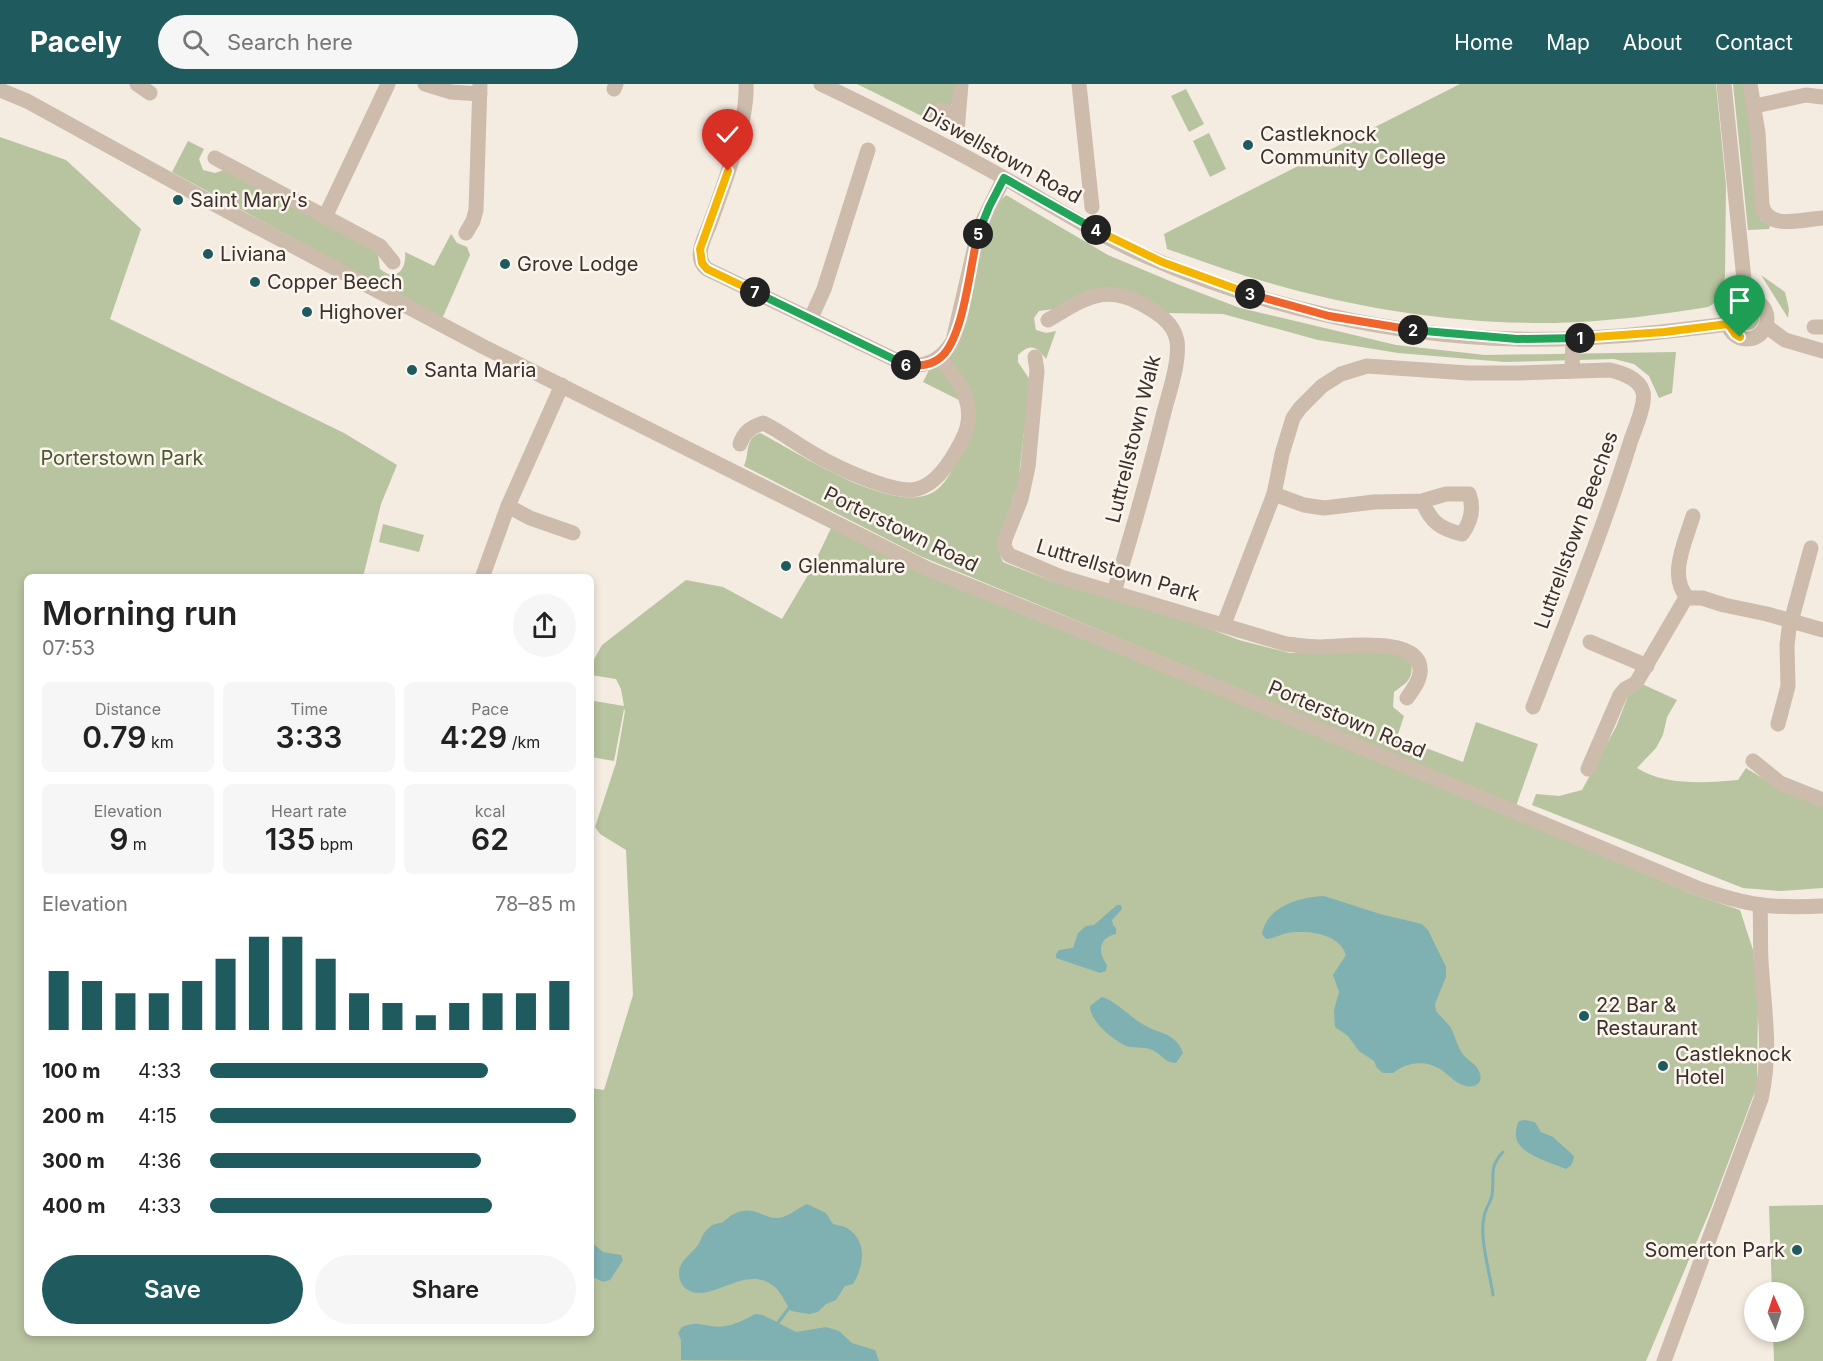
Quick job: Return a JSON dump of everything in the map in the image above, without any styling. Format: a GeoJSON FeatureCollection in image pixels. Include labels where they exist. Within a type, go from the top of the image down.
{"type":"FeatureCollection","features":[{"type":"Feature","properties":{"kind":"street"},"geometry":{"type":"LineString","coordinates":[[325,217],[388,84]]}},
{"type":"Feature","properties":{"kind":"street"},"geometry":{"type":"LineString","coordinates":[[425,84],[451,92],[480,89],[476,210],[466,233]]}},
{"type":"Feature","properties":{"kind":"street"},"geometry":{"type":"LineString","coordinates":[[746,84],[747,98],[743,117],[726,180],[700,249],[700,259],[707,269],[906,365],[920,366],[940,358],[953,341],[979,229],[1004,178]]}},
{"type":"Feature","properties":{"kind":"street","name":"Diswellstown Road"},"geometry":{"type":"LineString","coordinates":[[821,84],[943,145],[1119,243],[1221,285],[1281,303],[1354,321],[1450,334],[1517,339],[1635,335],[1728,324]]}},
{"type":"Feature","properties":{"kind":"street"},"geometry":{"type":"LineString","coordinates":[[957,131],[961,84]]}},
{"type":"Feature","properties":{"kind":"street"},"geometry":{"type":"LineString","coordinates":[[1079,84],[1092,207]]}},
{"type":"Feature","properties":{"kind":"street"},"geometry":{"type":"LineString","coordinates":[[1724,84],[1746,299]]}},
{"type":"Feature","properties":{"kind":"street"},"geometry":{"type":"LineString","coordinates":[[1750,84],[1758,133],[1762,205],[1767,216],[1779,221],[1823,218]]}},
{"type":"Feature","properties":{"kind":"street","name":"Porterstown Road"},"geometry":{"type":"LineString","coordinates":[[0,90],[32,104],[462,335],[928,570],[1107,641],[1697,888],[1760,906],[1786,908],[1823,906]]}},
{"type":"Feature","properties":{"kind":"street"},"geometry":{"type":"LineString","coordinates":[[1755,106],[1806,95],[1822,97]]}},
{"type":"Feature","properties":{"kind":"street"},"geometry":{"type":"LineString","coordinates":[[942,110],[957,114]]}},
{"type":"Feature","properties":{"kind":"street"},"geometry":{"type":"LineString","coordinates":[[811,318],[824,289],[868,150]]}},
{"type":"Feature","properties":{"kind":"street"},"geometry":{"type":"LineString","coordinates":[[215,158],[380,246],[393,262]]}},
{"type":"Feature","properties":{"kind":"street","name":"Luttrellstown Walk"},"geometry":{"type":"LineString","coordinates":[[1048,320],[1093,296],[1113,294],[1132,299],[1161,316],[1169,324],[1177,341],[1170,390],[1114,592]]}},
{"type":"Feature","properties":{"kind":"street"},"geometry":{"type":"LineString","coordinates":[[1752,299],[1762,305],[1767,316],[1766,326],[1758,335],[1746,338],[1735,334],[1728,324],[1728,312],[1740,300],[1752,299]]}},
{"type":"Feature","properties":{"kind":"street"},"geometry":{"type":"LineString","coordinates":[[1766,326],[1785,340],[1823,351]]}},
{"type":"Feature","properties":{"kind":"street"},"geometry":{"type":"LineString","coordinates":[[1224,624],[1274,494],[1282,454],[1293,418],[1322,386],[1341,374],[1367,366],[1468,373],[1572,371],[1574,338]]}},
{"type":"Feature","properties":{"kind":"street","name":"Luttrellstown Park"},"geometry":{"type":"LineString","coordinates":[[1035,357],[1038,371],[1028,467],[1021,499],[1005,539],[1004,547],[1009,555],[1061,577],[1287,644],[1318,647],[1376,645],[1393,646],[1407,651],[1415,656],[1420,666],[1420,675],[1407,698]]}},
{"type":"Feature","properties":{"kind":"street"},"geometry":{"type":"LineString","coordinates":[[740,444],[743,435],[752,426],[763,423],[781,431],[814,455],[868,480],[898,490],[917,489],[933,481],[949,462],[963,438],[970,415],[967,397],[940,358]]}},
{"type":"Feature","properties":{"kind":"street","name":"Luttrellstown Beeches"},"geometry":{"type":"LineString","coordinates":[[1533,707],[1620,475],[1644,400],[1640,386],[1624,374],[1610,370],[1572,371]]}},
{"type":"Feature","properties":{"kind":"street"},"geometry":{"type":"LineString","coordinates":[[483,574],[508,506],[562,385]]}},
{"type":"Feature","properties":{"kind":"street"},"geometry":{"type":"LineString","coordinates":[[1274,494],[1304,505],[1324,508],[1374,502],[1422,501]]}},
{"type":"Feature","properties":{"kind":"street"},"geometry":{"type":"LineString","coordinates":[[508,506],[530,518],[573,533]]}},
{"type":"Feature","properties":{"kind":"street"},"geometry":{"type":"LineString","coordinates":[[1688,597],[1679,584],[1678,574],[1693,516]]}},
{"type":"Feature","properties":{"kind":"street"},"geometry":{"type":"LineString","coordinates":[[1778,724],[1788,686],[1787,645],[1791,620],[1811,548]]}},
{"type":"Feature","properties":{"kind":"street"},"geometry":{"type":"LineString","coordinates":[[1588,769],[1620,695],[1624,689],[1636,683],[1688,597],[1702,598],[1823,630]]}},
{"type":"Feature","properties":{"kind":"street"},"geometry":{"type":"LineString","coordinates":[[1590,642],[1647,666]]}},
{"type":"Feature","properties":{"kind":"street"},"geometry":{"type":"LineString","coordinates":[[1754,761],[1780,783],[1823,800]]}},
{"type":"Feature","properties":{"kind":"street"},"geometry":{"type":"LineString","coordinates":[[1664,1361],[1761,1099],[1766,1078],[1766,1001],[1761,964],[1760,906]]}},
{"type":"Feature","properties":{"kind":"green space"},"geometry":{"type":"Polygon","coordinates":[[[857,84],[956,84],[954,102],[946,118],[951,123],[952,131],[857,84]]]}},
{"type":"Feature","properties":{"kind":"green space"},"geometry":{"type":"Polygon","coordinates":[[[1460,84],[1716,84],[1726,185],[1725,276],[1719,298],[1708,307],[1593,321],[1518,323],[1445,318],[1372,307],[1301,292],[1241,275],[1167,249],[1164,234],[1460,84]]]}},
{"type":"Feature","properties":{"kind":"green space"},"geometry":{"type":"Polygon","coordinates":[[[1733,84],[1743,84],[1754,150],[1757,213],[1761,220],[1770,226],[1769,229],[1748,230],[1733,84]]]}},
{"type":"Feature","properties":{"kind":"green space"},"geometry":{"type":"Polygon","coordinates":[[[1186,89],[1204,124],[1189,132],[1171,96],[1186,89]]]}},
{"type":"Feature","properties":{"kind":"green space"},"geometry":{"type":"Polygon","coordinates":[[[1209,133],[1226,169],[1210,177],[1193,141],[1209,133]]]}},
{"type":"Feature","properties":{"kind":"green space","name":"Porterstown Park"},"geometry":{"type":"Polygon","coordinates":[[[0,137],[66,160],[141,229],[110,319],[344,433],[397,465],[381,504],[364,574],[24,574],[24,1336],[594,1336],[594,1088],[604,1090],[633,995],[626,850],[600,834],[595,827],[616,763],[625,711],[624,709],[614,761],[594,758],[594,701],[624,706],[621,689],[616,679],[594,675],[594,660],[602,645],[686,580],[723,587],[782,619],[811,570],[834,522],[1692,894],[1740,910],[1753,950],[1758,1002],[1757,1086],[1711,1208],[1646,1361],[0,1361],[0,137]]]}},
{"type":"Feature","properties":{"kind":"green space"},"geometry":{"type":"Polygon","coordinates":[[[188,141],[204,149],[199,159],[203,170],[215,173],[224,170],[374,249],[378,254],[380,269],[391,275],[402,269],[405,252],[434,266],[451,234],[457,243],[467,247],[470,255],[442,319],[172,172],[188,141]]]}},
{"type":"Feature","properties":{"kind":"green space"},"geometry":{"type":"Polygon","coordinates":[[[1006,195],[1108,255],[1177,284],[1240,308],[1396,345],[1485,355],[1676,352],[1672,393],[1659,398],[1649,376],[1634,364],[1614,359],[1505,362],[1398,353],[1318,340],[1223,314],[1167,313],[1091,291],[1066,301],[1054,309],[1039,311],[1034,318],[1036,330],[1046,333],[1056,331],[1046,359],[1040,351],[1033,348],[1026,349],[1018,355],[1018,362],[1030,380],[1018,484],[997,547],[1003,562],[1054,582],[1171,614],[1239,640],[1290,653],[1356,651],[1395,653],[1411,660],[1411,676],[1394,692],[1393,707],[1404,716],[1397,737],[1463,762],[1476,722],[1538,744],[1516,806],[920,556],[744,466],[749,443],[760,433],[823,468],[876,491],[901,497],[923,496],[940,487],[957,460],[975,408],[923,382],[929,370],[943,362],[954,350],[962,333],[968,314],[981,240],[990,219],[1006,195]]]}},
{"type":"Feature","properties":{"kind":"green space"},"geometry":{"type":"Polygon","coordinates":[[[1761,275],[1785,292],[1789,309],[1788,318],[1761,275]]]}},
{"type":"Feature","properties":{"kind":"green space"},"geometry":{"type":"Polygon","coordinates":[[[1748,308],[1756,311],[1759,319],[1756,327],[1748,330],[1740,327],[1737,319],[1740,311],[1748,308]]]}},
{"type":"Feature","properties":{"kind":"green space"},"geometry":{"type":"Polygon","coordinates":[[[383,524],[424,535],[419,552],[379,542],[383,524]]]}},
{"type":"Feature","properties":{"kind":"green space"},"geometry":{"type":"Polygon","coordinates":[[[1642,684],[1677,700],[1667,717],[1663,735],[1656,748],[1637,768],[1660,778],[1699,782],[1738,780],[1746,768],[1767,781],[1823,804],[1823,888],[1781,891],[1743,888],[1532,805],[1536,794],[1559,796],[1582,790],[1616,727],[1630,691],[1642,684]]]}},
{"type":"Feature","properties":{"kind":"green space","name":"Somerton Park"},"geometry":{"type":"Polygon","coordinates":[[[1823,1205],[1823,1361],[1774,1361],[1773,1342],[1804,1342],[1804,1282],[1772,1282],[1769,1206],[1823,1205]]]}},
{"type":"Feature","properties":{"kind":"water"},"geometry":{"type":"Polygon","coordinates":[[[1324,896],[1380,914],[1422,924],[1428,930],[1446,967],[1446,977],[1435,1004],[1436,1011],[1451,1028],[1462,1053],[1479,1071],[1480,1081],[1478,1083],[1473,1086],[1463,1085],[1440,1069],[1422,1063],[1404,1066],[1393,1073],[1383,1073],[1374,1061],[1359,1051],[1348,1036],[1335,1027],[1334,1010],[1339,992],[1333,975],[1346,955],[1342,948],[1330,938],[1313,933],[1288,933],[1266,939],[1262,934],[1270,916],[1277,910],[1305,898],[1324,896]]]}},
{"type":"Feature","properties":{"kind":"water"},"geometry":{"type":"Polygon","coordinates":[[[1117,905],[1121,905],[1122,909],[1112,920],[1116,934],[1106,939],[1101,946],[1107,965],[1106,971],[1100,973],[1056,958],[1059,950],[1073,948],[1078,933],[1086,926],[1094,925],[1117,905]]]}},
{"type":"Feature","properties":{"kind":"water"},"geometry":{"type":"Polygon","coordinates":[[[1102,997],[1140,1023],[1176,1041],[1183,1053],[1176,1063],[1169,1062],[1149,1049],[1124,1045],[1108,1034],[1093,1017],[1090,1006],[1102,997]]]}},
{"type":"Feature","properties":{"kind":"water"},"geometry":{"type":"Polygon","coordinates":[[[1519,1121],[1535,1122],[1541,1132],[1553,1137],[1574,1156],[1570,1167],[1566,1169],[1538,1158],[1522,1147],[1517,1140],[1516,1132],[1519,1121]]]}},
{"type":"Feature","properties":{"kind":"water"},"geometry":{"type":"Polygon","coordinates":[[[807,1204],[826,1213],[833,1224],[845,1227],[854,1233],[862,1254],[860,1269],[853,1284],[845,1286],[836,1300],[826,1304],[818,1312],[809,1314],[791,1311],[778,1290],[765,1281],[742,1280],[708,1292],[697,1293],[688,1290],[682,1284],[679,1274],[681,1265],[698,1245],[706,1231],[715,1224],[741,1211],[753,1211],[778,1218],[807,1204]]]}},
{"type":"Feature","properties":{"kind":"water"},"geometry":{"type":"Polygon","coordinates":[[[594,1244],[603,1252],[621,1255],[623,1260],[610,1280],[603,1282],[594,1278],[594,1244]]]}},
{"type":"Feature","properties":{"kind":"water"},"geometry":{"type":"Polygon","coordinates":[[[755,1314],[763,1315],[796,1332],[826,1327],[839,1331],[852,1343],[875,1350],[879,1361],[681,1360],[681,1340],[678,1333],[682,1327],[693,1324],[728,1326],[755,1314]]]}},
{"type":"Feature","properties":{"kind":"waterway"},"geometry":{"type":"LineString","coordinates":[[1493,1295],[1484,1245],[1483,1225],[1492,1195],[1495,1163],[1503,1152]]}},
{"type":"Feature","properties":{"kind":"waterway"},"geometry":{"type":"LineString","coordinates":[[777,1324],[789,1308]]}},
{"type":"Feature","properties":{"kind":"place","name":"Castleknock Community College"},"geometry":{"type":"Point","coordinates":[1248,145]}},
{"type":"Feature","properties":{"kind":"place","name":"Saint Mary's"},"geometry":{"type":"Point","coordinates":[178,200]}},
{"type":"Feature","properties":{"kind":"place","name":"Liviana"},"geometry":{"type":"Point","coordinates":[208,254]}},
{"type":"Feature","properties":{"kind":"place","name":"Grove Lodge"},"geometry":{"type":"Point","coordinates":[505,264]}},
{"type":"Feature","properties":{"kind":"place","name":"Copper Beech"},"geometry":{"type":"Point","coordinates":[255,282]}},
{"type":"Feature","properties":{"kind":"place","name":"Highover"},"geometry":{"type":"Point","coordinates":[307,312]}},
{"type":"Feature","properties":{"kind":"place","name":"Santa Maria"},"geometry":{"type":"Point","coordinates":[412,370]}},
{"type":"Feature","properties":{"kind":"place","name":"Glenmalure"},"geometry":{"type":"Point","coordinates":[786,566]}},
{"type":"Feature","properties":{"kind":"place","name":"22 Bar & Restaurant"},"geometry":{"type":"Point","coordinates":[1584,1016]}},
{"type":"Feature","properties":{"kind":"place","name":"Castleknock Hotel"},"geometry":{"type":"Point","coordinates":[1663,1066]}},
{"type":"Feature","properties":{"kind":"place","name":"Somerton Park"},"geometry":{"type":"Point","coordinates":[1797,1250]}},
{"type":"Feature","properties":{"kind":"route"},"geometry":{"type":"LineString","coordinates":[[728,171],[700,249],[700,259],[704,266],[906,365],[920,366],[935,361],[945,354],[953,341],[961,315],[979,229],[1004,178],[1119,243],[1194,276],[1329,316],[1462,336],[1517,339],[1635,335],[1728,324],[1730,329],[1740,337]]}}]}
